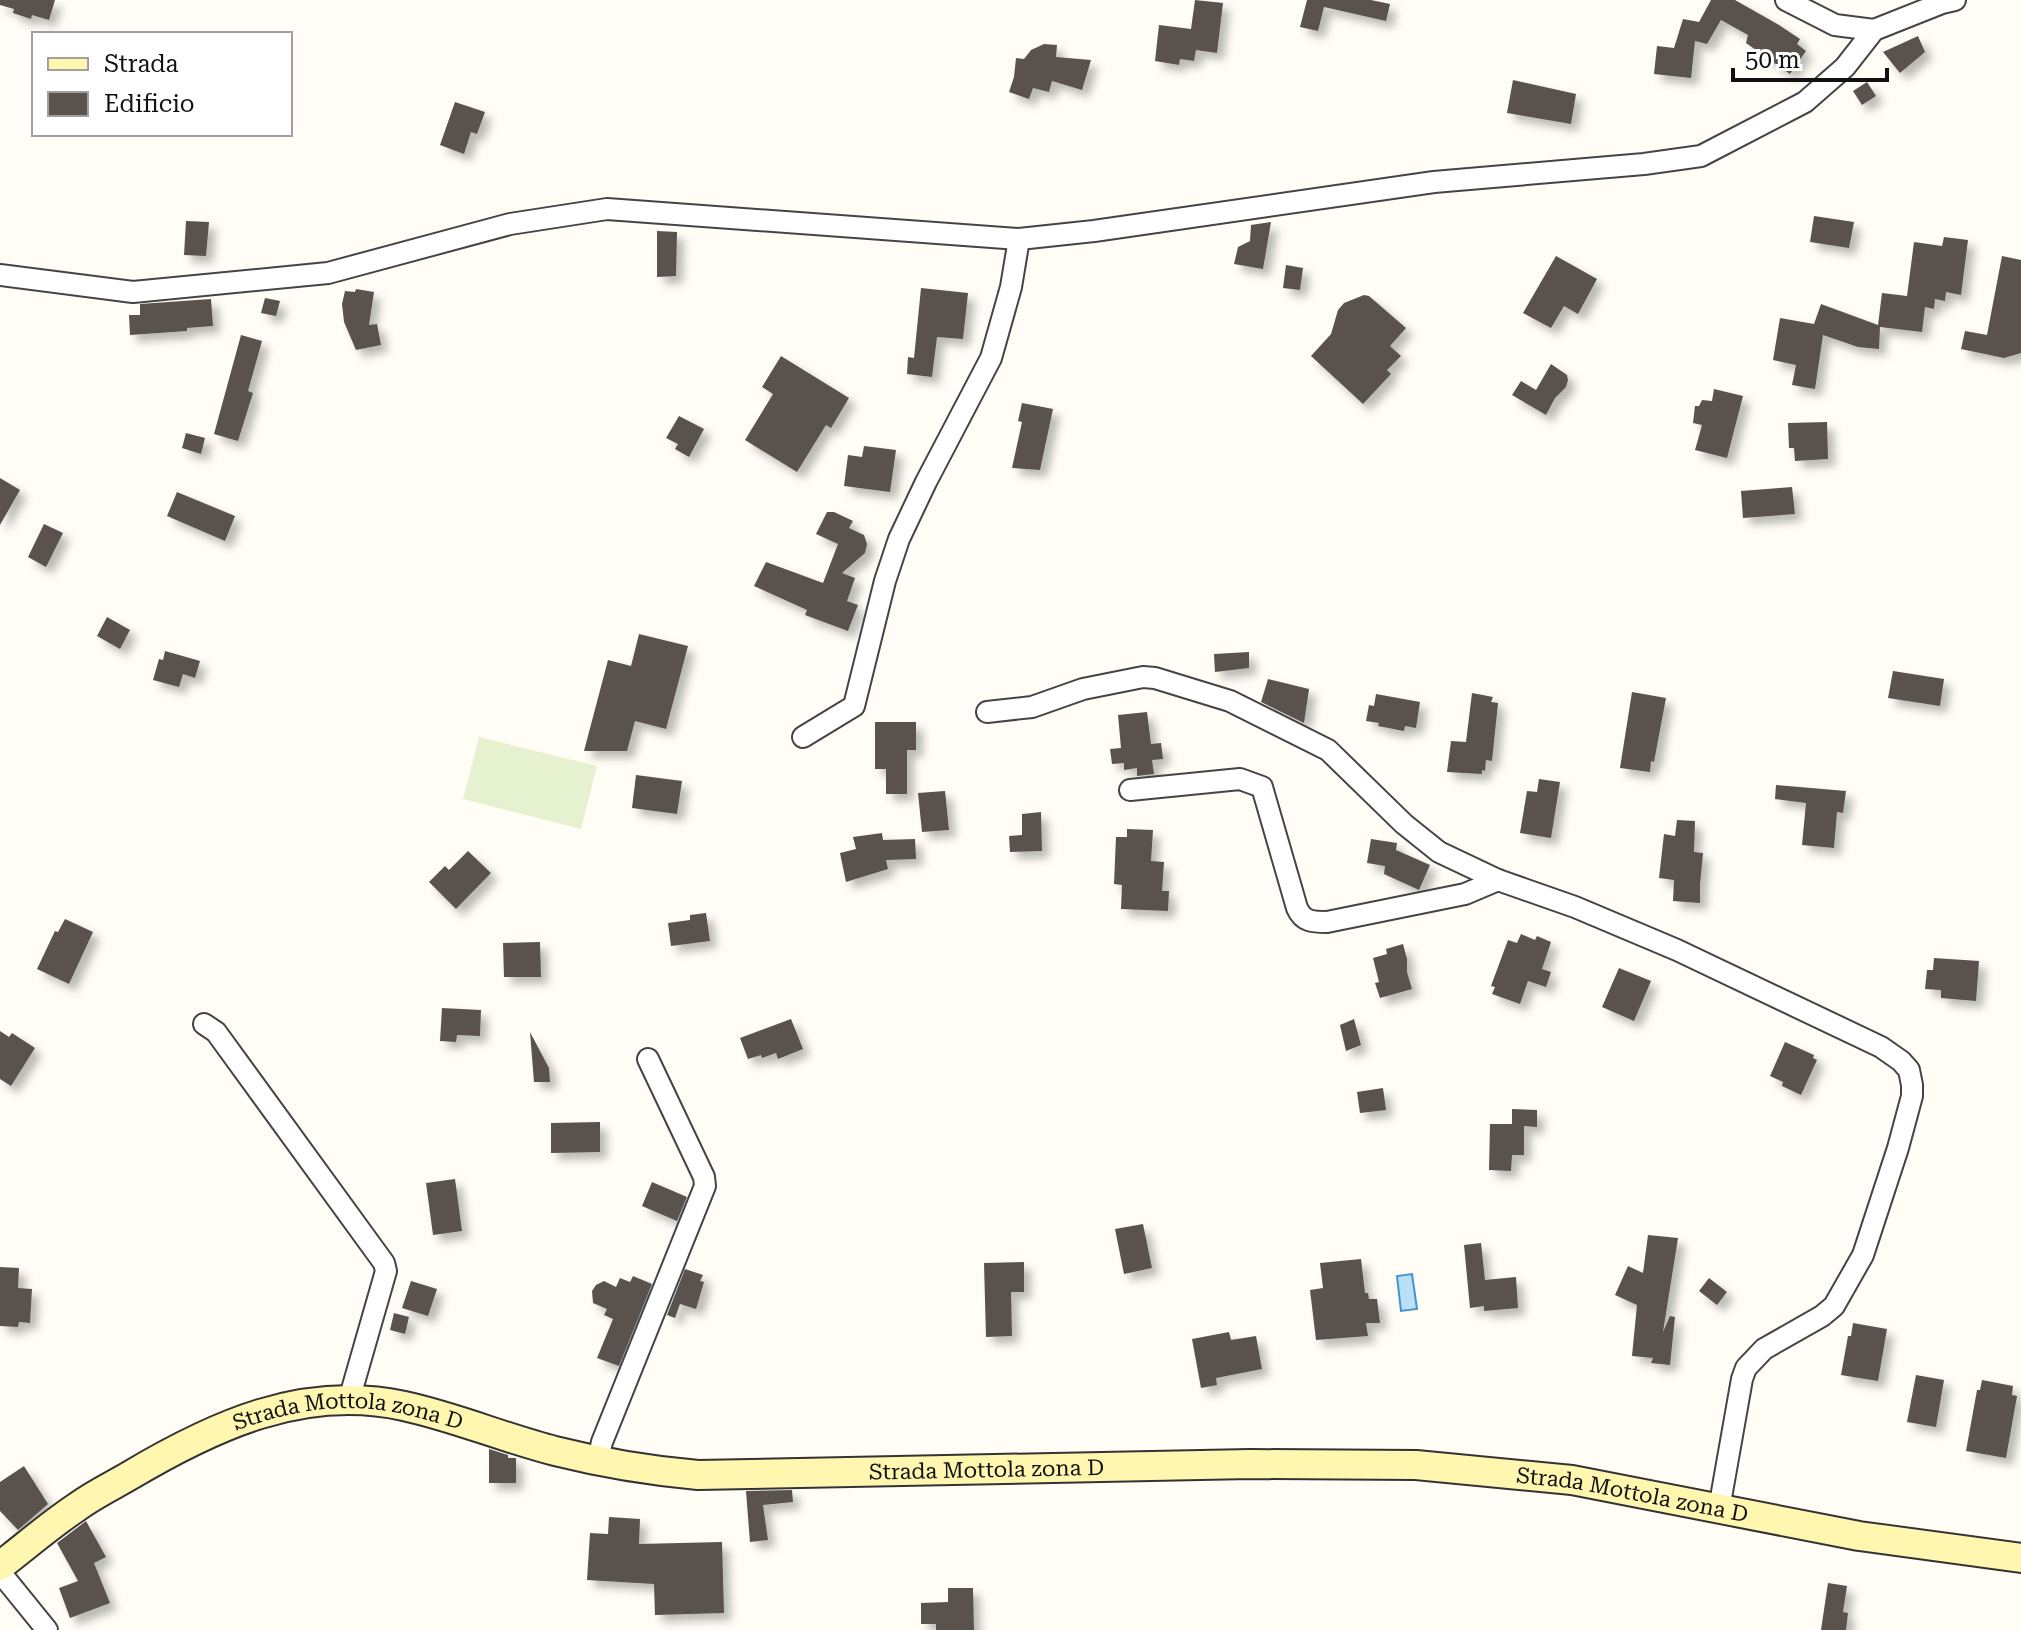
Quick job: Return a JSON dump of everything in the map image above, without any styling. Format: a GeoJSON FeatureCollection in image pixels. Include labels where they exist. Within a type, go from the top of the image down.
{"type":"FeatureCollection","features":[{"type":"Feature","properties":{"kind":"main road","name":"Strada Mottola zona D"},"geometry":{"type":"LineString","coordinates":[[0,1569],[78,1506],[211,1431],[267,1411],[349,1400],[403,1406],[555,1451],[672,1473],[698,1475],[1235,1464],[1416,1465],[1572,1480],[1859,1536],[2021,1558]]}},
{"type":"Feature","properties":{"kind":"street"},"geometry":{"type":"LineString","coordinates":[[1786,0],[1835,25],[1874,30]]}},
{"type":"Feature","properties":{"kind":"street"},"geometry":{"type":"LineString","coordinates":[[0,275],[133,292],[328,273],[510,224],[607,209],[1019,239],[1434,182],[1644,164],[1701,156],[1805,102],[1845,67],[1874,30],[1955,0]]}},
{"type":"Feature","properties":{"kind":"street"},"geometry":{"type":"LineString","coordinates":[[803,737],[854,706],[885,581],[899,539],[991,358],[1011,287],[1019,239]]}},
{"type":"Feature","properties":{"kind":"street"},"geometry":{"type":"LineString","coordinates":[[987,712],[1032,707],[1083,689],[1143,677],[1230,701],[1328,750],[1404,824],[1439,852],[1498,880],[1575,907],[1677,950],[1881,1047],[1901,1061],[1909,1070],[1912,1085],[1905,1125],[1863,1255],[1834,1306],[1764,1349],[1746,1368],[1719,1509]]}},
{"type":"Feature","properties":{"kind":"street"},"geometry":{"type":"LineString","coordinates":[[1130,790],[1240,779],[1262,787],[1297,908],[1300,916],[1309,921],[1327,922],[1465,894],[1498,880]]}},
{"type":"Feature","properties":{"kind":"street"},"geometry":{"type":"LineString","coordinates":[[204,1024],[216,1032],[384,1263],[386,1271],[349,1400]]}},
{"type":"Feature","properties":{"kind":"street"},"geometry":{"type":"LineString","coordinates":[[598,1459],[602,1442],[705,1186],[704,1177],[648,1059]]}},
{"type":"Feature","properties":{"kind":"street"},"geometry":{"type":"LineString","coordinates":[[0,1569],[47,1630]]}},
{"type":"Feature","properties":{"kind":"green space"},"geometry":{"type":"Polygon","coordinates":[[[479,737],[597,766],[581,829],[463,799],[479,737]]]}},
{"type":"Feature","properties":{"kind":"water"},"geometry":{"type":"Polygon","coordinates":[[[1412,1274],[1417,1309],[1401,1311],[1397,1276],[1412,1274]]]}},
{"type":"Feature","properties":{"kind":"building"},"geometry":{"type":"Polygon","coordinates":[[[0,0],[55,0],[49,20],[32,15],[31,19],[13,13],[14,9],[0,5],[0,0]]]}},
{"type":"Feature","properties":{"kind":"building"},"geometry":{"type":"Polygon","coordinates":[[[1195,0],[1223,3],[1217,53],[1196,50],[1194,61],[1180,59],[1179,65],[1155,61],[1159,25],[1191,29],[1195,0]]]}},
{"type":"Feature","properties":{"kind":"building"},"geometry":{"type":"Polygon","coordinates":[[[1307,0],[1371,0],[1390,4],[1386,21],[1324,7],[1318,31],[1300,27],[1307,0]]]}},
{"type":"Feature","properties":{"kind":"building"},"geometry":{"type":"Polygon","coordinates":[[[1711,0],[1735,0],[1800,39],[1797,44],[1806,51],[1790,74],[1746,43],[1748,35],[1721,20],[1707,44],[1695,41],[1691,78],[1654,74],[1657,46],[1674,48],[1683,19],[1699,22],[1711,0]]]}},
{"type":"Feature","properties":{"kind":"building"},"geometry":{"type":"Polygon","coordinates":[[[1918,36],[1925,52],[1900,73],[1883,52],[1918,36]]]}},
{"type":"Feature","properties":{"kind":"building"},"geometry":{"type":"Polygon","coordinates":[[[1044,44],[1057,45],[1056,57],[1091,60],[1082,90],[1052,81],[1049,92],[1033,88],[1029,99],[1009,92],[1016,58],[1024,59],[1031,50],[1044,44]]]}},
{"type":"Feature","properties":{"kind":"building"},"geometry":{"type":"Polygon","coordinates":[[[1513,80],[1576,94],[1571,124],[1507,113],[1513,80]]]}},
{"type":"Feature","properties":{"kind":"building"},"geometry":{"type":"Polygon","coordinates":[[[1867,82],[1876,96],[1862,105],[1853,91],[1867,82]]]}},
{"type":"Feature","properties":{"kind":"building"},"geometry":{"type":"Polygon","coordinates":[[[455,102],[485,112],[477,134],[471,132],[464,154],[440,145],[455,102]]]}},
{"type":"Feature","properties":{"kind":"building"},"geometry":{"type":"Polygon","coordinates":[[[1814,216],[1854,222],[1849,248],[1810,242],[1814,216]]]}},
{"type":"Feature","properties":{"kind":"building"},"geometry":{"type":"Polygon","coordinates":[[[186,221],[209,222],[206,256],[184,255],[186,221]]]}},
{"type":"Feature","properties":{"kind":"building"},"geometry":{"type":"Polygon","coordinates":[[[1271,222],[1263,269],[1234,264],[1238,247],[1250,241],[1251,225],[1271,222]]]}},
{"type":"Feature","properties":{"kind":"building"},"geometry":{"type":"Polygon","coordinates":[[[657,231],[677,232],[676,276],[657,277],[657,231]]]}},
{"type":"Feature","properties":{"kind":"building"},"geometry":{"type":"Polygon","coordinates":[[[1944,237],[1968,240],[1961,295],[1946,292],[1945,301],[1935,299],[1934,309],[1925,307],[1922,332],[1880,327],[1879,349],[1858,347],[1823,335],[1815,389],[1792,385],[1796,365],[1773,360],[1780,318],[1814,324],[1821,304],[1878,325],[1882,293],[1907,296],[1914,242],[1942,246],[1944,237]]]}},
{"type":"Feature","properties":{"kind":"building"},"geometry":{"type":"Polygon","coordinates":[[[1556,256],[1597,279],[1578,314],[1564,306],[1551,328],[1523,313],[1556,256]]]}},
{"type":"Feature","properties":{"kind":"building"},"geometry":{"type":"Polygon","coordinates":[[[2002,256],[2021,260],[2021,353],[2004,358],[1961,349],[1965,331],[1987,335],[2002,256]]]}},
{"type":"Feature","properties":{"kind":"building"},"geometry":{"type":"Polygon","coordinates":[[[1286,265],[1303,268],[1300,290],[1283,288],[1286,265]]]}},
{"type":"Feature","properties":{"kind":"building"},"geometry":{"type":"Polygon","coordinates":[[[921,288],[968,293],[963,339],[937,337],[932,377],[907,374],[908,357],[914,358],[921,288]]]}},
{"type":"Feature","properties":{"kind":"building"},"geometry":{"type":"Polygon","coordinates":[[[356,289],[374,292],[369,325],[377,324],[381,345],[356,350],[344,322],[342,304],[345,291],[355,292],[356,289]]]}},
{"type":"Feature","properties":{"kind":"building"},"geometry":{"type":"Polygon","coordinates":[[[1364,295],[1406,328],[1390,346],[1401,356],[1387,370],[1391,374],[1363,404],[1311,356],[1331,334],[1338,310],[1344,303],[1364,295]]]}},
{"type":"Feature","properties":{"kind":"building"},"geometry":{"type":"Polygon","coordinates":[[[265,298],[280,301],[276,316],[261,313],[265,298]]]}},
{"type":"Feature","properties":{"kind":"building"},"geometry":{"type":"Polygon","coordinates":[[[211,299],[213,326],[130,335],[129,315],[140,315],[140,304],[211,299]]]}},
{"type":"Feature","properties":{"kind":"building"},"geometry":{"type":"Polygon","coordinates":[[[241,335],[262,341],[248,391],[253,393],[238,441],[214,434],[241,335]]]}},
{"type":"Feature","properties":{"kind":"building"},"geometry":{"type":"Polygon","coordinates":[[[781,356],[849,398],[831,428],[826,425],[797,472],[745,440],[773,394],[762,387],[781,356]]]}},
{"type":"Feature","properties":{"kind":"building"},"geometry":{"type":"Polygon","coordinates":[[[1551,364],[1567,375],[1568,380],[1546,415],[1512,395],[1521,381],[1536,390],[1551,364]]]}},
{"type":"Feature","properties":{"kind":"building"},"geometry":{"type":"Polygon","coordinates":[[[1714,389],[1743,396],[1727,458],[1695,450],[1702,425],[1693,423],[1695,406],[1699,406],[1702,400],[1712,401],[1714,389]]]}},
{"type":"Feature","properties":{"kind":"building"},"geometry":{"type":"Polygon","coordinates":[[[1022,403],[1053,409],[1040,470],[1012,468],[1022,422],[1018,421],[1022,403]]]}},
{"type":"Feature","properties":{"kind":"building"},"geometry":{"type":"Polygon","coordinates":[[[679,416],[704,429],[689,457],[675,449],[678,444],[666,438],[679,416]]]}},
{"type":"Feature","properties":{"kind":"building"},"geometry":{"type":"Polygon","coordinates":[[[1827,422],[1828,459],[1795,461],[1794,448],[1789,448],[1788,423],[1827,422]]]}},
{"type":"Feature","properties":{"kind":"building"},"geometry":{"type":"Polygon","coordinates":[[[186,433],[205,438],[201,454],[182,448],[186,433]]]}},
{"type":"Feature","properties":{"kind":"building"},"geometry":{"type":"Polygon","coordinates":[[[864,446],[896,450],[890,492],[844,486],[848,455],[862,457],[864,446]]]}},
{"type":"Feature","properties":{"kind":"building"},"geometry":{"type":"Polygon","coordinates":[[[0,478],[20,490],[0,525],[0,478]]]}},
{"type":"Feature","properties":{"kind":"building"},"geometry":{"type":"Polygon","coordinates":[[[1792,487],[1795,514],[1743,518],[1741,491],[1792,487]]]}},
{"type":"Feature","properties":{"kind":"building"},"geometry":{"type":"Polygon","coordinates":[[[177,492],[235,516],[225,541],[167,516],[177,492]]]}},
{"type":"Feature","properties":{"kind":"building"},"geometry":{"type":"Polygon","coordinates":[[[827,512],[853,521],[849,528],[864,535],[867,544],[865,553],[842,573],[855,578],[847,601],[858,605],[848,631],[805,615],[807,610],[754,586],[766,562],[823,583],[838,544],[816,534],[827,512]]]}},
{"type":"Feature","properties":{"kind":"building"},"geometry":{"type":"Polygon","coordinates":[[[44,524],[63,533],[46,567],[28,557],[44,524]]]}},
{"type":"Feature","properties":{"kind":"building"},"geometry":{"type":"Polygon","coordinates":[[[107,617],[130,630],[120,649],[97,636],[107,617]]]}},
{"type":"Feature","properties":{"kind":"building"},"geometry":{"type":"Polygon","coordinates":[[[639,634],[688,646],[666,729],[635,721],[627,751],[584,751],[608,660],[631,666],[639,634]]]}},
{"type":"Feature","properties":{"kind":"building"},"geometry":{"type":"Polygon","coordinates":[[[165,651],[200,661],[195,678],[183,674],[179,687],[153,680],[159,659],[163,660],[165,651]]]}},
{"type":"Feature","properties":{"kind":"building"},"geometry":{"type":"Polygon","coordinates":[[[1249,652],[1249,668],[1215,672],[1214,654],[1249,652]]]}},
{"type":"Feature","properties":{"kind":"building"},"geometry":{"type":"Polygon","coordinates":[[[1893,671],[1944,679],[1940,706],[1888,698],[1893,671]]]}},
{"type":"Feature","properties":{"kind":"building"},"geometry":{"type":"Polygon","coordinates":[[[1268,679],[1309,689],[1304,723],[1261,702],[1268,679]]]}},
{"type":"Feature","properties":{"kind":"building"},"geometry":{"type":"Polygon","coordinates":[[[1632,692],[1666,698],[1650,772],[1620,768],[1632,692]]]}},
{"type":"Feature","properties":{"kind":"building"},"geometry":{"type":"Polygon","coordinates":[[[1472,693],[1493,697],[1491,702],[1498,703],[1492,761],[1486,760],[1482,774],[1447,772],[1451,741],[1466,742],[1472,693]]]}},
{"type":"Feature","properties":{"kind":"building"},"geometry":{"type":"Polygon","coordinates":[[[1376,694],[1420,702],[1416,728],[1405,726],[1404,731],[1366,721],[1369,705],[1374,706],[1376,694]]]}},
{"type":"Feature","properties":{"kind":"building"},"geometry":{"type":"Polygon","coordinates":[[[1147,712],[1151,744],[1161,743],[1163,759],[1152,760],[1154,774],[1137,776],[1137,768],[1124,770],[1124,763],[1112,764],[1110,749],[1121,748],[1118,715],[1147,712]]]}},
{"type":"Feature","properties":{"kind":"building"},"geometry":{"type":"Polygon","coordinates":[[[875,722],[916,722],[916,750],[907,750],[907,794],[886,794],[886,769],[875,769],[875,722]]]}},
{"type":"Feature","properties":{"kind":"building"},"geometry":{"type":"Polygon","coordinates":[[[636,775],[682,781],[677,814],[632,808],[636,775]]]}},
{"type":"Feature","properties":{"kind":"building"},"geometry":{"type":"Polygon","coordinates":[[[1539,779],[1560,782],[1551,838],[1520,833],[1527,791],[1537,792],[1539,779]]]}},
{"type":"Feature","properties":{"kind":"building"},"geometry":{"type":"Polygon","coordinates":[[[1776,785],[1846,791],[1843,813],[1837,812],[1834,848],[1802,845],[1806,803],[1775,799],[1776,785]]]}},
{"type":"Feature","properties":{"kind":"building"},"geometry":{"type":"Polygon","coordinates":[[[945,791],[949,830],[922,832],[918,793],[945,791]]]}},
{"type":"Feature","properties":{"kind":"building"},"geometry":{"type":"Polygon","coordinates":[[[1041,812],[1042,851],[1010,852],[1009,836],[1022,835],[1022,814],[1041,812]]]}},
{"type":"Feature","properties":{"kind":"building"},"geometry":{"type":"Polygon","coordinates":[[[1677,820],[1695,821],[1694,852],[1703,853],[1700,903],[1673,901],[1674,880],[1659,878],[1664,834],[1675,836],[1677,820]]]}},
{"type":"Feature","properties":{"kind":"building"},"geometry":{"type":"Polygon","coordinates":[[[1127,829],[1153,830],[1151,861],[1164,862],[1162,891],[1169,891],[1168,911],[1121,909],[1122,885],[1114,884],[1116,837],[1127,837],[1127,829]]]}},
{"type":"Feature","properties":{"kind":"building"},"geometry":{"type":"Polygon","coordinates":[[[882,833],[883,840],[915,839],[916,859],[886,860],[888,869],[846,882],[840,853],[856,849],[853,837],[882,833]]]}},
{"type":"Feature","properties":{"kind":"building"},"geometry":{"type":"Polygon","coordinates":[[[1371,839],[1397,843],[1396,850],[1430,865],[1419,890],[1384,874],[1385,866],[1367,863],[1371,839]]]}},
{"type":"Feature","properties":{"kind":"building"},"geometry":{"type":"Polygon","coordinates":[[[468,851],[491,873],[456,909],[429,882],[445,866],[449,870],[468,851]]]}},
{"type":"Feature","properties":{"kind":"building"},"geometry":{"type":"Polygon","coordinates":[[[706,913],[710,941],[671,946],[668,923],[690,920],[690,915],[706,913]]]}},
{"type":"Feature","properties":{"kind":"building"},"geometry":{"type":"Polygon","coordinates":[[[65,919],[93,932],[69,984],[37,969],[55,931],[58,932],[65,919]]]}},
{"type":"Feature","properties":{"kind":"building"},"geometry":{"type":"Polygon","coordinates":[[[1521,934],[1551,942],[1542,969],[1551,972],[1546,987],[1528,981],[1520,1004],[1492,994],[1495,987],[1491,986],[1508,940],[1517,943],[1521,934]]]}},
{"type":"Feature","properties":{"kind":"building"},"geometry":{"type":"Polygon","coordinates":[[[540,942],[541,977],[504,977],[503,943],[540,942]]]}},
{"type":"Feature","properties":{"kind":"building"},"geometry":{"type":"Polygon","coordinates":[[[1403,944],[1412,989],[1380,998],[1373,958],[1387,954],[1386,949],[1403,944]]]}},
{"type":"Feature","properties":{"kind":"building"},"geometry":{"type":"Polygon","coordinates":[[[1934,958],[1979,961],[1976,1001],[1941,998],[1941,990],[1925,989],[1927,970],[1933,970],[1934,958]]]}},
{"type":"Feature","properties":{"kind":"building"},"geometry":{"type":"Polygon","coordinates":[[[1619,968],[1651,981],[1634,1021],[1602,1007],[1619,968]]]}},
{"type":"Feature","properties":{"kind":"building"},"geometry":{"type":"Polygon","coordinates":[[[442,1008],[481,1010],[480,1036],[457,1035],[456,1042],[440,1041],[442,1008]]]}},
{"type":"Feature","properties":{"kind":"building"},"geometry":{"type":"Polygon","coordinates":[[[791,1019],[803,1049],[778,1059],[776,1053],[748,1059],[740,1038],[791,1019]]]}},
{"type":"Feature","properties":{"kind":"building"},"geometry":{"type":"Polygon","coordinates":[[[1354,1019],[1361,1045],[1346,1051],[1340,1025],[1354,1019]]]}},
{"type":"Feature","properties":{"kind":"building"},"geometry":{"type":"Polygon","coordinates":[[[0,1031],[9,1037],[12,1033],[35,1048],[11,1086],[0,1079],[0,1031]]]}},
{"type":"Feature","properties":{"kind":"building"},"geometry":{"type":"Polygon","coordinates":[[[530,1032],[549,1068],[550,1082],[534,1082],[530,1032]]]}},
{"type":"Feature","properties":{"kind":"building"},"geometry":{"type":"Polygon","coordinates":[[[1785,1042],[1814,1055],[1813,1058],[1817,1060],[1801,1095],[1770,1076],[1785,1042]]]}},
{"type":"Feature","properties":{"kind":"building"},"geometry":{"type":"Polygon","coordinates":[[[1383,1088],[1386,1110],[1360,1113],[1357,1092],[1383,1088]]]}},
{"type":"Feature","properties":{"kind":"building"},"geometry":{"type":"Polygon","coordinates":[[[1512,1109],[1537,1110],[1537,1127],[1524,1126],[1524,1155],[1512,1155],[1511,1171],[1489,1170],[1490,1124],[1512,1124],[1512,1109]]]}},
{"type":"Feature","properties":{"kind":"building"},"geometry":{"type":"Polygon","coordinates":[[[600,1122],[600,1152],[551,1153],[551,1123],[600,1122]]]}},
{"type":"Feature","properties":{"kind":"building"},"geometry":{"type":"Polygon","coordinates":[[[455,1179],[462,1231],[433,1235],[426,1183],[455,1179]]]}},
{"type":"Feature","properties":{"kind":"building"},"geometry":{"type":"Polygon","coordinates":[[[652,1182],[687,1197],[677,1221],[642,1206],[652,1182]]]}},
{"type":"Feature","properties":{"kind":"building"},"geometry":{"type":"Polygon","coordinates":[[[1143,1224],[1152,1268],[1124,1274],[1115,1229],[1143,1224]]]}},
{"type":"Feature","properties":{"kind":"building"},"geometry":{"type":"Polygon","coordinates":[[[1648,1235],[1678,1238],[1663,1332],[1670,1316],[1675,1317],[1670,1365],[1651,1363],[1653,1358],[1632,1356],[1637,1305],[1615,1295],[1628,1266],[1643,1273],[1648,1235]]]}},
{"type":"Feature","properties":{"kind":"building"},"geometry":{"type":"Polygon","coordinates":[[[1481,1243],[1485,1280],[1516,1277],[1518,1308],[1484,1311],[1484,1306],[1470,1308],[1464,1245],[1481,1243]]]}},
{"type":"Feature","properties":{"kind":"building"},"geometry":{"type":"Polygon","coordinates":[[[1361,1259],[1365,1293],[1368,1293],[1369,1299],[1377,1299],[1380,1323],[1366,1323],[1368,1336],[1316,1340],[1310,1290],[1323,1288],[1320,1263],[1361,1259]]]}},
{"type":"Feature","properties":{"kind":"building"},"geometry":{"type":"Polygon","coordinates":[[[1024,1262],[1024,1292],[1011,1292],[1012,1336],[986,1337],[984,1263],[1024,1262]]]}},
{"type":"Feature","properties":{"kind":"building"},"geometry":{"type":"Polygon","coordinates":[[[0,1267],[19,1268],[18,1288],[32,1289],[30,1323],[19,1322],[18,1327],[0,1326],[0,1267]]]}},
{"type":"Feature","properties":{"kind":"building"},"geometry":{"type":"Polygon","coordinates":[[[685,1269],[703,1275],[700,1281],[704,1282],[696,1309],[680,1304],[675,1318],[667,1315],[685,1269]]]}},
{"type":"Feature","properties":{"kind":"building"},"geometry":{"type":"Polygon","coordinates":[[[633,1276],[652,1284],[619,1366],[597,1358],[613,1319],[604,1315],[607,1309],[593,1303],[592,1291],[604,1281],[616,1287],[620,1278],[630,1282],[633,1276]]]}},
{"type":"Feature","properties":{"kind":"building"},"geometry":{"type":"Polygon","coordinates":[[[1709,1278],[1727,1292],[1717,1305],[1699,1291],[1709,1278]]]}},
{"type":"Feature","properties":{"kind":"building"},"geometry":{"type":"Polygon","coordinates":[[[411,1281],[437,1289],[428,1316],[402,1308],[411,1281]]]}},
{"type":"Feature","properties":{"kind":"building"},"geometry":{"type":"Polygon","coordinates":[[[394,1313],[409,1317],[405,1334],[390,1330],[394,1313]]]}},
{"type":"Feature","properties":{"kind":"building"},"geometry":{"type":"Polygon","coordinates":[[[1853,1323],[1887,1329],[1878,1381],[1841,1375],[1853,1323]]]}},
{"type":"Feature","properties":{"kind":"building"},"geometry":{"type":"Polygon","coordinates":[[[1229,1332],[1231,1340],[1256,1336],[1262,1369],[1216,1378],[1217,1385],[1201,1388],[1192,1339],[1229,1332]]]}},
{"type":"Feature","properties":{"kind":"building"},"geometry":{"type":"Polygon","coordinates":[[[1916,1375],[1944,1380],[1936,1427],[1907,1422],[1916,1375]]]}},
{"type":"Feature","properties":{"kind":"building"},"geometry":{"type":"Polygon","coordinates":[[[1982,1380],[2013,1386],[2012,1395],[2017,1396],[2006,1458],[1966,1451],[1977,1390],[1980,1390],[1982,1380]]]}},
{"type":"Feature","properties":{"kind":"building"},"geometry":{"type":"Polygon","coordinates":[[[489,1449],[508,1455],[508,1458],[516,1458],[516,1483],[489,1483],[489,1449]]]}},
{"type":"Feature","properties":{"kind":"building"},"geometry":{"type":"Polygon","coordinates":[[[24,1466],[48,1504],[18,1530],[0,1511],[0,1482],[24,1466]]]}},
{"type":"Feature","properties":{"kind":"building"},"geometry":{"type":"Polygon","coordinates":[[[792,1490],[793,1502],[763,1505],[768,1540],[750,1542],[746,1491],[792,1490]]]}},
{"type":"Feature","properties":{"kind":"building"},"geometry":{"type":"Polygon","coordinates":[[[609,1517],[640,1519],[639,1544],[722,1542],[724,1613],[655,1615],[654,1584],[587,1580],[590,1533],[608,1534],[609,1517]]]}},
{"type":"Feature","properties":{"kind":"building"},"geometry":{"type":"Polygon","coordinates":[[[86,1521],[106,1557],[94,1563],[110,1603],[70,1618],[59,1588],[78,1581],[57,1543],[86,1521]]]}},
{"type":"Feature","properties":{"kind":"building"},"geometry":{"type":"Polygon","coordinates":[[[1828,1583],[1847,1586],[1843,1612],[1848,1613],[1846,1630],[1821,1630],[1828,1583]]]}},
{"type":"Feature","properties":{"kind":"building"},"geometry":{"type":"Polygon","coordinates":[[[948,1588],[973,1588],[974,1630],[936,1630],[936,1624],[921,1624],[921,1603],[948,1602],[948,1588]]]}}]}
